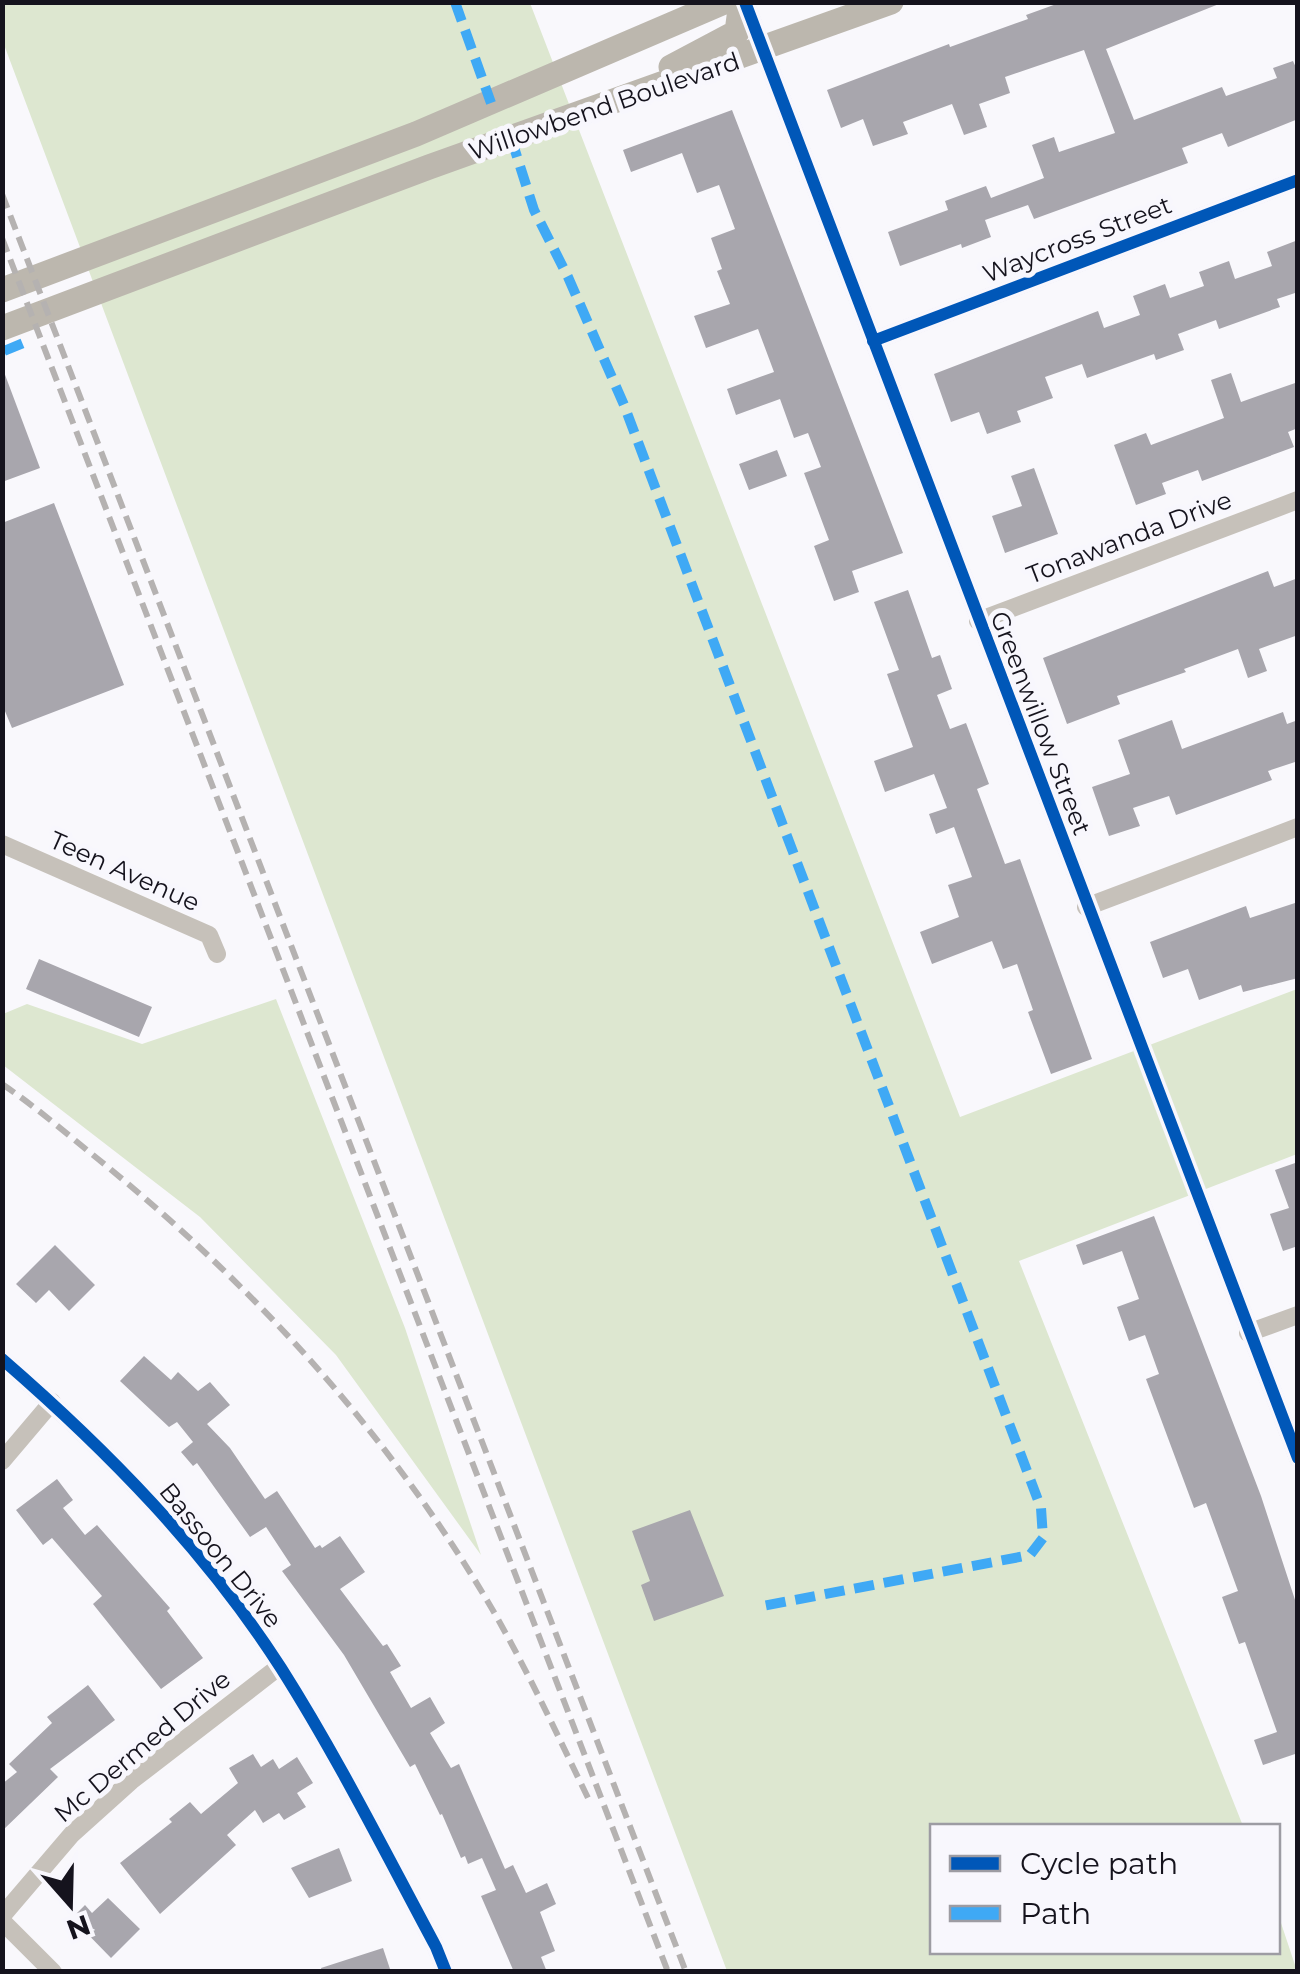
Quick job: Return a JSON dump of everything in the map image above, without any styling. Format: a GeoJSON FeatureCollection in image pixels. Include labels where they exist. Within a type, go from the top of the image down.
{"type":"FeatureCollection","features":[{"type":"Feature","properties":{"kind":"main road","name":"Willowbend Boulevard"},"geometry":{"type":"LineString","coordinates":[[2,290],[416,134],[724,2]]}},
{"type":"Feature","properties":{"kind":"main road"},"geometry":{"type":"LineString","coordinates":[[607,105],[648,77],[737,32],[743,2]]}},
{"type":"Feature","properties":{"kind":"main road","name":"Willowbend Boulevard"},"geometry":{"type":"LineString","coordinates":[[2,328],[429,167],[891,2]]}},
{"type":"Feature","properties":{"kind":"main road"},"geometry":{"type":"LineString","coordinates":[[416,134],[429,167]]}},
{"type":"Feature","properties":{"kind":"street","name":"Greenwillow Street"},"geometry":{"type":"LineString","coordinates":[[743,2],[1298,1458]]}},
{"type":"Feature","properties":{"kind":"street","name":"Waycross Street"},"geometry":{"type":"LineString","coordinates":[[873,341],[1298,180]]}},
{"type":"Feature","properties":{"kind":"street","name":"Tonawanda Drive"},"geometry":{"type":"LineString","coordinates":[[978,621],[1298,500]]}},
{"type":"Feature","properties":{"kind":"street"},"geometry":{"type":"LineString","coordinates":[[1086,907],[1298,828]]}},
{"type":"Feature","properties":{"kind":"street","name":"Teen Avenue"},"geometry":{"type":"LineString","coordinates":[[2,844],[209,935],[216,954]]}},
{"type":"Feature","properties":{"kind":"street"},"geometry":{"type":"LineString","coordinates":[[1248,1334],[1298,1314]]}},
{"type":"Feature","properties":{"kind":"street","name":"Bassoon Drive"},"geometry":{"type":"LineString","coordinates":[[2,1359],[131,1478],[226,1593],[280,1666],[343,1774],[446,1972]]}},
{"type":"Feature","properties":{"kind":"street"},"geometry":{"type":"LineString","coordinates":[[2,1460],[52,1402]]}},
{"type":"Feature","properties":{"kind":"street","name":"Mc Dermed Drive"},"geometry":{"type":"LineString","coordinates":[[2,1919],[72,1834],[131,1781],[280,1666]]}},
{"type":"Feature","properties":{"kind":"street"},"geometry":{"type":"LineString","coordinates":[[2,1919],[52,1972]]}},
{"type":"Feature","properties":{"kind":"green space"},"geometry":{"type":"Polygon","coordinates":[[[3,3],[530,3],[960,1117],[1297,989],[1297,1154],[1019,1261],[1242,1824],[930,1824],[930,1954],[1280,1954],[1280,1920],[1297,1971],[727,1971],[3,42],[3,3]]]}},
{"type":"Feature","properties":{"kind":"green space"},"geometry":{"type":"Polygon","coordinates":[[[276,999],[405,1328],[481,1555],[336,1355],[200,1217],[3,1065],[3,1014],[27,1004],[142,1044],[276,999]]]}},
{"type":"Feature","properties":{"kind":"building"},"geometry":{"type":"Polygon","coordinates":[[[1062,2],[1224,2],[1106,49],[1134,120],[1222,87],[1226,96],[1277,78],[1273,68],[1293,61],[1298,72],[1298,119],[1228,147],[1222,133],[1182,148],[1188,163],[1034,219],[1028,205],[985,220],[991,237],[900,266],[888,232],[948,210],[945,201],[986,186],[991,198],[1044,178],[1032,145],[1054,137],[1059,152],[1115,133],[1084,50],[1005,77],[1010,93],[979,104],[987,127],[964,135],[952,104],[903,122],[908,134],[873,146],[863,119],[841,128],[827,90],[1028,19],[1026,15],[1062,2]]]}},
{"type":"Feature","properties":{"kind":"building"},"geometry":{"type":"Polygon","coordinates":[[[732,110],[903,553],[852,571],[859,592],[834,601],[814,546],[829,540],[804,473],[821,467],[808,433],[794,438],[780,399],[736,415],[727,389],[774,372],[758,329],[706,348],[694,316],[730,304],[717,271],[722,269],[711,238],[735,229],[719,185],[697,193],[682,153],[631,172],[623,150],[732,110]]]}},
{"type":"Feature","properties":{"kind":"building"},"geometry":{"type":"Polygon","coordinates":[[[1298,240],[1298,292],[1277,299],[1280,307],[1219,329],[1216,320],[1178,334],[1184,350],[1156,360],[1154,354],[1087,378],[1082,364],[1045,377],[1053,398],[1017,411],[1021,422],[987,434],[979,412],[951,422],[934,374],[1098,311],[1104,328],[1140,315],[1133,296],[1165,284],[1170,298],[1204,286],[1199,272],[1229,261],[1235,279],[1272,266],[1267,252],[1298,240]]]}},
{"type":"Feature","properties":{"kind":"building"},"geometry":{"type":"Polygon","coordinates":[[[2,373],[40,468],[2,482],[2,373]]]}},
{"type":"Feature","properties":{"kind":"building"},"geometry":{"type":"Polygon","coordinates":[[[1231,373],[1241,402],[1298,382],[1298,428],[1288,432],[1294,447],[1202,481],[1198,470],[1162,483],[1166,494],[1136,505],[1114,445],[1146,433],[1151,445],[1224,418],[1211,380],[1231,373]]]}},
{"type":"Feature","properties":{"kind":"building"},"geometry":{"type":"Polygon","coordinates":[[[777,450],[787,476],[749,490],[739,464],[777,450]]]}},
{"type":"Feature","properties":{"kind":"building"},"geometry":{"type":"Polygon","coordinates":[[[1034,468],[1058,534],[1005,553],[992,516],[1022,506],[1011,476],[1034,468]]]}},
{"type":"Feature","properties":{"kind":"building"},"geometry":{"type":"Polygon","coordinates":[[[54,503],[124,685],[12,728],[2,704],[2,523],[54,503]]]}},
{"type":"Feature","properties":{"kind":"building"},"geometry":{"type":"Polygon","coordinates":[[[1268,571],[1274,587],[1298,578],[1298,635],[1259,649],[1267,671],[1248,678],[1238,649],[1117,696],[1120,704],[1067,724],[1043,658],[1268,571]]]}},
{"type":"Feature","properties":{"kind":"building"},"geometry":{"type":"Polygon","coordinates":[[[908,590],[932,658],[940,655],[952,689],[937,695],[950,729],[966,723],[989,784],[977,789],[1005,864],[1020,859],[1092,1059],[1051,1074],[1028,1012],[1033,1010],[1017,964],[1003,969],[992,941],[932,964],[920,932],[959,917],[948,885],[972,877],[954,827],[936,834],[929,814],[947,808],[934,774],[885,792],[874,761],[913,747],[887,674],[899,670],[874,602],[908,590]]]}},
{"type":"Feature","properties":{"kind":"building"},"geometry":{"type":"Polygon","coordinates":[[[1283,712],[1287,724],[1298,720],[1298,761],[1268,771],[1272,780],[1176,815],[1169,796],[1133,808],[1140,826],[1109,836],[1092,787],[1130,774],[1118,740],[1172,720],[1182,749],[1283,712]]]}},
{"type":"Feature","properties":{"kind":"building"},"geometry":{"type":"Polygon","coordinates":[[[1298,902],[1298,978],[1243,992],[1241,985],[1199,1000],[1188,969],[1163,978],[1150,942],[1246,906],[1250,918],[1298,902]]]}},
{"type":"Feature","properties":{"kind":"building"},"geometry":{"type":"Polygon","coordinates":[[[39,959],[152,1007],[139,1037],[26,989],[39,959]]]}},
{"type":"Feature","properties":{"kind":"building"},"geometry":{"type":"Polygon","coordinates":[[[1298,1162],[1298,1246],[1283,1251],[1270,1214],[1289,1208],[1275,1170],[1298,1162]]]}},
{"type":"Feature","properties":{"kind":"building"},"geometry":{"type":"Polygon","coordinates":[[[1154,1216],[1261,1496],[1298,1609],[1298,1753],[1263,1765],[1254,1740],[1277,1732],[1245,1642],[1239,1644],[1222,1597],[1238,1591],[1206,1503],[1194,1508],[1146,1379],[1159,1374],[1145,1335],[1129,1341],[1117,1307],[1139,1299],[1122,1251],[1083,1265],[1076,1245],[1154,1216]]]}},
{"type":"Feature","properties":{"kind":"building"},"geometry":{"type":"Polygon","coordinates":[[[55,1245],[95,1285],[69,1311],[49,1290],[36,1303],[16,1284],[55,1245]]]}},
{"type":"Feature","properties":{"kind":"building"},"geometry":{"type":"Polygon","coordinates":[[[144,1356],[171,1380],[178,1372],[198,1391],[210,1382],[230,1405],[207,1424],[230,1448],[265,1499],[277,1491],[315,1548],[322,1548],[340,1536],[365,1572],[340,1589],[401,1666],[390,1672],[411,1708],[430,1697],[445,1723],[430,1733],[451,1768],[459,1764],[505,1869],[513,1865],[526,1893],[547,1883],[556,1904],[540,1912],[555,1951],[541,1957],[547,1972],[514,1972],[481,1896],[496,1890],[482,1858],[468,1864],[465,1856],[461,1858],[415,1764],[410,1767],[344,1655],[282,1571],[291,1565],[266,1527],[250,1537],[197,1463],[193,1466],[181,1452],[193,1442],[177,1422],[169,1427],[120,1381],[144,1356]]]}},
{"type":"Feature","properties":{"kind":"building"},"geometry":{"type":"Polygon","coordinates":[[[57,1479],[73,1500],[63,1508],[85,1535],[97,1525],[170,1608],[167,1611],[203,1658],[161,1689],[93,1604],[102,1596],[52,1538],[43,1545],[16,1510],[57,1479]]]}},
{"type":"Feature","properties":{"kind":"building"},"geometry":{"type":"Polygon","coordinates":[[[690,1510],[724,1596],[654,1621],[641,1585],[650,1581],[632,1531],[690,1510]]]}},
{"type":"Feature","properties":{"kind":"building"},"geometry":{"type":"Polygon","coordinates":[[[88,1685],[115,1720],[50,1769],[58,1777],[2,1831],[2,1784],[17,1772],[9,1764],[52,1723],[47,1717],[88,1685]]]}},
{"type":"Feature","properties":{"kind":"building"},"geometry":{"type":"Polygon","coordinates":[[[253,1754],[261,1767],[273,1759],[279,1769],[297,1757],[313,1783],[297,1793],[306,1807],[284,1820],[279,1813],[263,1823],[255,1810],[227,1835],[236,1845],[160,1914],[120,1863],[172,1822],[169,1819],[190,1802],[201,1814],[238,1783],[229,1768],[253,1754]]]}},
{"type":"Feature","properties":{"kind":"building"},"geometry":{"type":"Polygon","coordinates":[[[339,1848],[352,1881],[309,1898],[291,1868],[339,1848]]]}},
{"type":"Feature","properties":{"kind":"building"},"geometry":{"type":"Polygon","coordinates":[[[108,1898],[140,1929],[111,1958],[72,1918],[85,1905],[92,1913],[108,1898]]]}},
{"type":"Feature","properties":{"kind":"building"},"geometry":{"type":"Polygon","coordinates":[[[383,1948],[391,1972],[322,1972],[321,1968],[383,1948]]]}},
{"type":"Feature","properties":{"kind":"railway"},"geometry":{"type":"LineString","coordinates":[[2,194],[686,1972]]}},
{"type":"Feature","properties":{"kind":"railway"},"geometry":{"type":"LineString","coordinates":[[2,238],[668,1972]]}},
{"type":"Feature","properties":{"kind":"railway"},"geometry":{"type":"LineString","coordinates":[[2,1084],[98,1159],[210,1257],[263,1309],[361,1419],[406,1478],[488,1602],[588,1798]]}},
{"type":"Feature","properties":{"kind":"marked path"},"geometry":{"type":"LineString","coordinates":[[455,2],[491,103]]}},
{"type":"Feature","properties":{"kind":"marked path"},"geometry":{"type":"LineString","coordinates":[[511,138],[534,210],[624,405],[1041,1508],[1043,1538],[1030,1555],[763,1606]]}},
{"type":"Feature","properties":{"kind":"marked path"},"geometry":{"type":"LineString","coordinates":[[4,351],[28,341]]}},
{"type":"Feature","properties":{"kind":"cycle path"},"geometry":{"type":"LineString","coordinates":[[745,2],[1298,1458]]}},
{"type":"Feature","properties":{"kind":"cycle path"},"geometry":{"type":"LineString","coordinates":[[873,341],[1298,180]]}},
{"type":"Feature","properties":{"kind":"cycle path"},"geometry":{"type":"LineString","coordinates":[[2,1359],[153,1504],[252,1625],[342,1771],[446,1972]]}}]}
